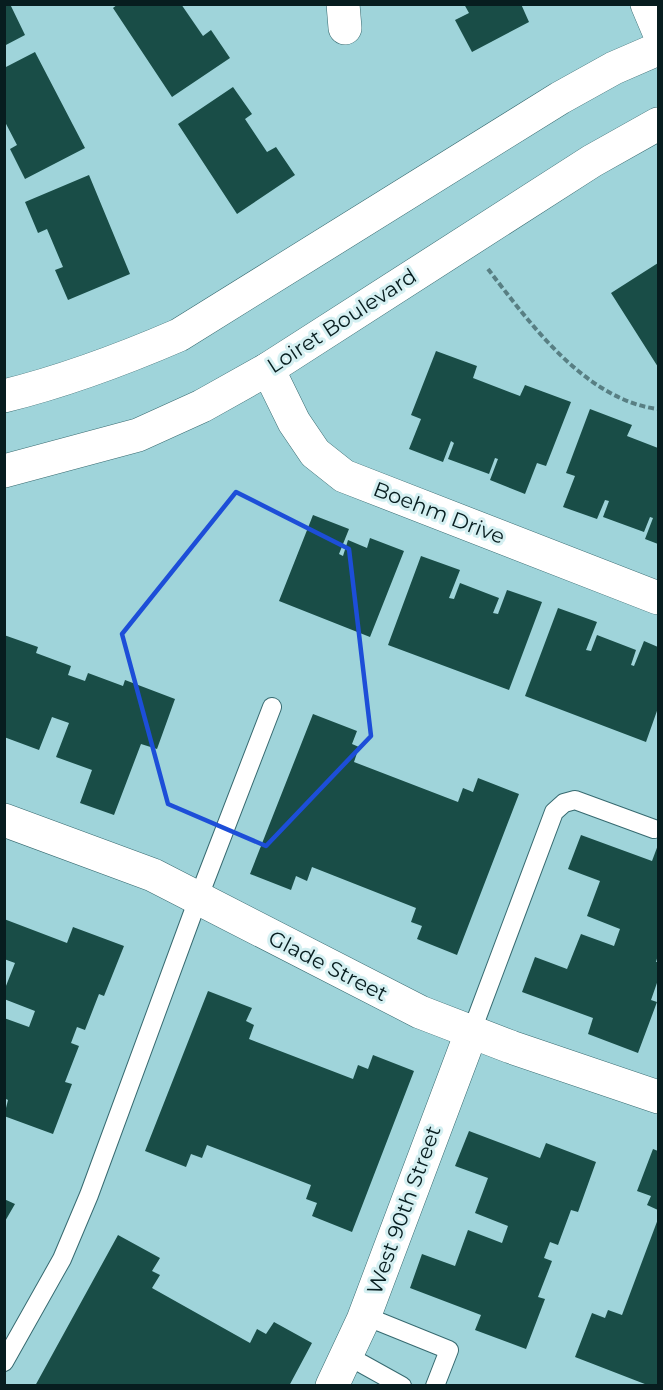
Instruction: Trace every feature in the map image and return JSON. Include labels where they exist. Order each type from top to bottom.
[{"type":"street","points":[[647,4],[658,30]]},
{"type":"street","points":[[4,396],[66,380],[179,335],[560,98],[614,68],[658,49]]},
{"type":"street","name":"Loiret Boulevard","points":[[4,471],[138,435],[202,406],[268,369],[592,160],[658,124]]},
{"type":"street","name":"Boehm Drive","points":[[268,369],[294,422],[315,453],[344,476],[658,598]]},
{"type":"street","name":"Glade Street","points":[[4,820],[153,875],[420,1012],[471,1033],[658,1097]]},
{"type":"street","name":"West 90th Street","points":[[332,1386],[365,1316],[471,1033]]},
{"type":"lane","points":[[4,1362],[62,1259],[89,1195],[198,899],[272,707]]},
{"type":"lane","points":[[471,1033],[554,812],[564,803],[575,800],[654,829]]},
{"type":"lane","points":[[365,1316],[449,1350],[435,1386]]},
{"type":"lane","points":[[348,1356],[402,1386]]},
{"type":"path","points":[[488,269],[547,343],[589,378],[622,398],[658,409]]},
{"type":"highlighted area","points":[[236,492],[349,549],[371,736],[266,846],[168,804],[122,634]]},
{"type":"building","points":[[4,4],[10,4],[25,35],[4,46]]},
{"type":"building","points":[[118,4],[181,4],[203,36],[211,30],[230,58],[172,97],[113,8]]},
{"type":"building","points":[[464,4],[521,4],[529,22],[472,52],[455,20],[469,13]]},
{"type":"building","points":[[35,52],[85,148],[25,179],[10,149],[17,145],[4,120],[4,68]]},
{"type":"building","points":[[233,87],[252,114],[245,119],[267,152],[276,147],[295,175],[237,214],[178,124]]},
{"type":"building","points":[[89,175],[130,274],[68,300],[55,270],[63,267],[47,229],[38,233],[25,202]]},
{"type":"building","points":[[658,263],[658,367],[611,293]]},
{"type":"building","points":[[436,351],[477,366],[473,378],[520,396],[525,385],[571,402],[546,466],[537,463],[525,494],[490,480],[498,459],[495,458],[489,474],[448,459],[454,443],[451,441],[443,462],[409,449],[421,419],[411,415]]},
{"type":"building","points":[[590,409],[632,425],[627,436],[658,448],[658,544],[645,539],[653,518],[650,517],[644,532],[603,517],[609,501],[605,500],[597,519],[563,507],[575,476],[566,473]]},
{"type":"building","points":[[313,515],[349,529],[339,554],[343,556],[348,540],[367,548],[370,538],[404,551],[370,637],[279,601]]},
{"type":"building","points":[[421,556],[460,570],[449,598],[454,599],[460,583],[499,598],[493,613],[498,614],[507,590],[542,602],[509,690],[388,645]]},
{"type":"building","points":[[558,608],[597,622],[586,650],[591,651],[597,635],[636,650],[631,665],[634,666],[644,641],[658,647],[658,708],[646,742],[525,696]]},
{"type":"building","points":[[4,635],[38,647],[36,653],[71,666],[68,675],[85,681],[88,673],[123,686],[125,680],[175,699],[157,749],[141,744],[114,815],[80,803],[92,770],[56,757],[69,723],[52,717],[39,750],[4,737]]},
{"type":"building","points":[[313,714],[357,731],[352,744],[359,747],[354,762],[458,802],[463,788],[473,792],[478,778],[519,794],[457,955],[417,939],[422,926],[411,922],[416,908],[312,867],[307,881],[296,876],[291,890],[250,874]]},
{"type":"building","points":[[581,835],[652,861],[658,845],[658,955],[656,962],[658,962],[658,980],[651,1000],[657,1002],[638,1053],[588,1034],[593,1018],[522,992],[535,957],[567,969],[581,934],[614,946],[620,929],[587,916],[600,881],[568,869]]},
{"type":"building","points":[[4,919],[67,943],[73,927],[124,946],[104,996],[99,994],[85,1030],[77,1027],[71,1043],[79,1046],[65,1082],[72,1084],[53,1134],[4,1116],[8,1100],[4,1098],[4,1018],[29,1027],[35,1011],[4,999],[4,991],[15,963],[4,959]]},
{"type":"building","points":[[208,991],[252,1008],[246,1021],[254,1025],[249,1039],[353,1079],[358,1065],[368,1069],[373,1055],[414,1071],[352,1232],[312,1216],[317,1203],[306,1199],[311,1185],[207,1145],[202,1158],[191,1154],[186,1167],[145,1151]]},
{"type":"building","points":[[469,1131],[540,1158],[546,1143],[596,1162],[578,1212],[571,1210],[558,1245],[550,1242],[544,1258],[552,1261],[538,1297],[545,1299],[526,1349],[475,1330],[481,1315],[410,1288],[422,1254],[455,1266],[468,1230],[502,1243],[508,1226],[475,1213],[488,1178],[455,1166]]},
{"type":"building","points":[[653,1149],[658,1151],[658,1210],[647,1205],[651,1196],[637,1191]]},
{"type":"building","points":[[4,1199],[15,1204],[4,1223]]},
{"type":"building","points":[[658,1219],[658,1386],[650,1386],[575,1357],[592,1313],[605,1318],[608,1310],[622,1315]]},
{"type":"building","points":[[118,1235],[160,1258],[152,1271],[160,1275],[152,1288],[250,1343],[257,1329],[266,1334],[274,1322],[312,1343],[289,1386],[35,1386]]}]
